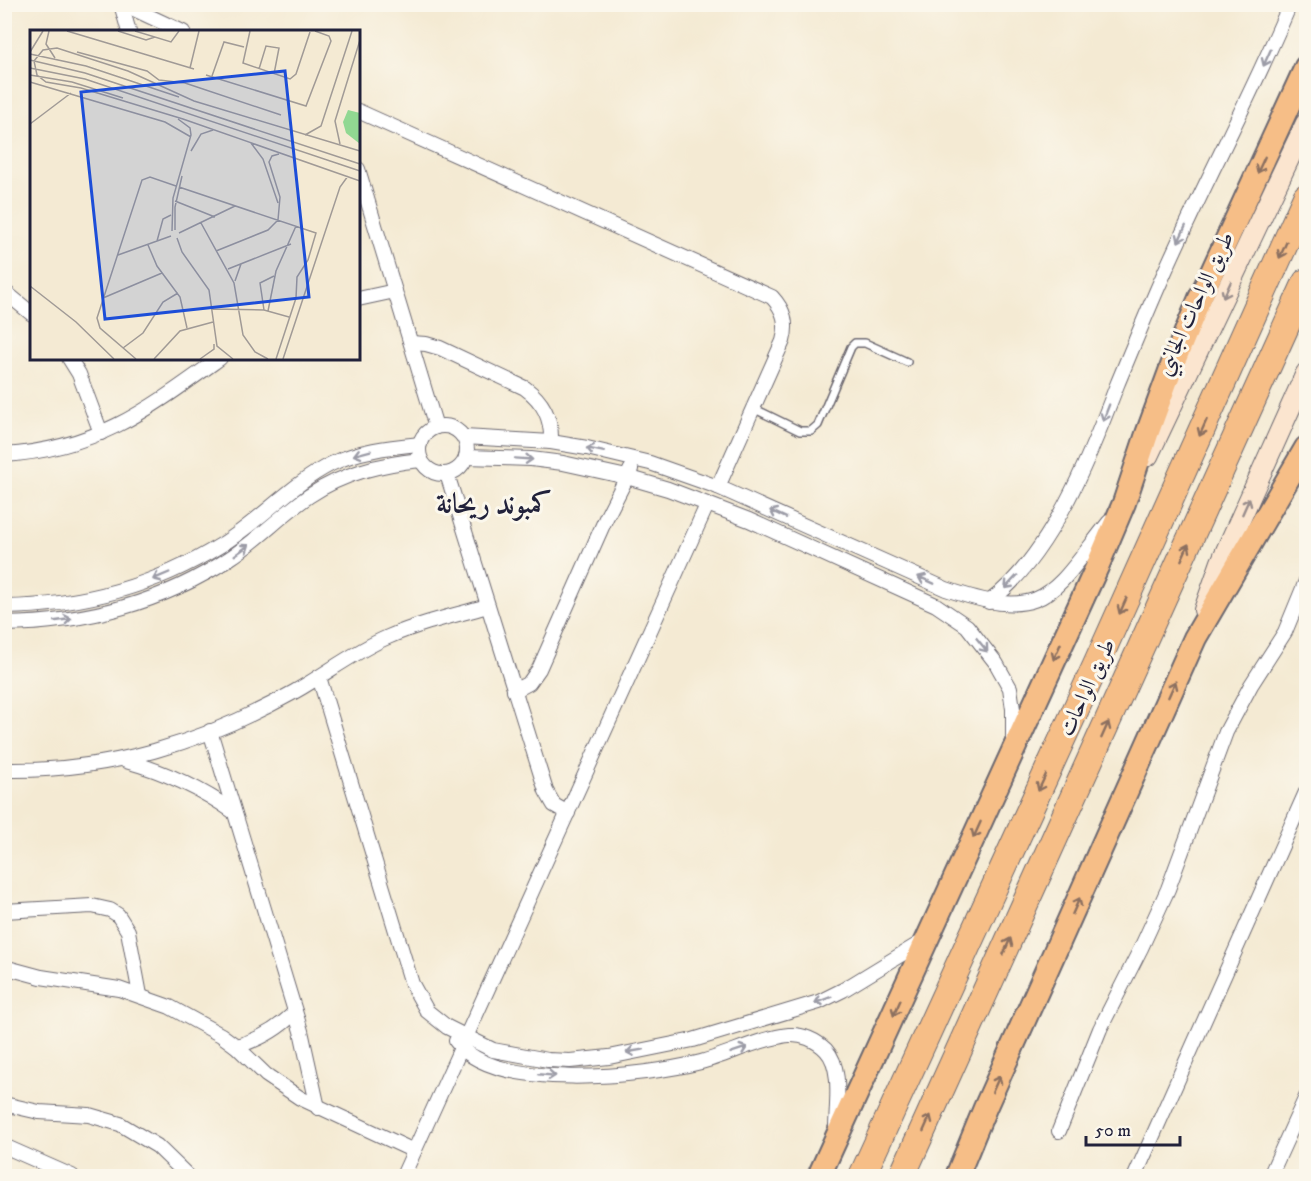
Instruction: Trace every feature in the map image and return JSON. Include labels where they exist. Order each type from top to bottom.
[{"type":"highway","name":"طريق الواحات","points":[[862,1176],[1097,663],[1306,197]]},
{"type":"highway","name":"طريق الواحات","points":[[902,1176],[1306,282]]},
{"type":"main road","points":[[819,1176],[1097,567],[1124,503],[1176,356],[1306,67]]},
{"type":"main road","points":[[957,1176],[1194,638],[1306,448]]},
{"type":"street","points":[[122,4],[128,30]]},
{"type":"street","points":[[122,4],[179,30]]},
{"type":"street","points":[[989,602],[1008,586],[1025,566],[1053,525],[1077,482],[1163,275],[1245,106],[1290,4]]},
{"type":"street","points":[[360,111],[772,297],[780,306],[785,317],[786,329],[783,341],[718,487]]},
{"type":"street","name":"طريق الواحات الجانبي","points":[[1124,503],[1181,389],[1306,123]]},
{"type":"street","points":[[360,177],[435,427]]},
{"type":"street","points":[[4,291],[30,312]]},
{"type":"street","points":[[360,298],[395,291]]},
{"type":"street","points":[[411,343],[440,348],[534,394],[546,411],[552,432],[551,442]]},
{"type":"street","points":[[70,360],[101,433]]},
{"type":"street","points":[[4,455],[59,447],[101,433],[150,408],[217,360]]},
{"type":"street","points":[[1194,638],[1221,562],[1306,373]]},
{"type":"street","points":[[464,437],[466,457],[459,468],[447,474],[434,472],[424,465],[421,460],[420,444],[425,434],[435,427],[448,426],[464,437],[551,442],[636,459],[718,487],[946,589],[989,602],[1022,605],[1041,599],[1057,587],[1124,503]]},
{"type":"street","points":[[4,607],[63,603],[96,597],[162,576],[222,544],[302,481],[332,463],[361,453],[420,444]]},
{"type":"street","points":[[466,457],[542,460],[595,469],[668,489],[749,520],[936,605],[967,626],[996,663],[1010,688],[1014,748]]},
{"type":"street","points":[[514,691],[522,688],[535,677],[636,459]]},
{"type":"street","points":[[4,624],[64,621],[99,614],[166,592],[229,559],[258,539],[308,497],[336,480],[391,463],[421,460]]},
{"type":"street","points":[[447,474],[546,791],[554,804],[568,813]]},
{"type":"street","points":[[749,520],[756,504]]},
{"type":"street","points":[[403,1176],[707,505]]},
{"type":"street","points":[[836,559],[843,544]]},
{"type":"street","points":[[1059,1131],[1100,1029],[1168,889],[1226,732],[1251,685],[1285,632],[1306,581]]},
{"type":"street","points":[[4,770],[54,770],[124,760],[182,743],[266,707],[388,637],[488,606]]},
{"type":"street","points":[[320,677],[412,984],[427,1011],[489,1065],[525,1072],[570,1076],[614,1076],[658,1070],[702,1062],[781,1036],[802,1036],[815,1041],[826,1050],[836,1068],[836,1143]]},
{"type":"street","points":[[210,731],[295,1012],[311,1069],[318,1108]]},
{"type":"street","points":[[124,760],[154,768],[182,780],[209,794],[234,812]]},
{"type":"street","points":[[1136,1176],[1306,792]]},
{"type":"street","points":[[4,911],[92,906],[110,910],[118,915],[128,931],[140,995]]},
{"type":"street","points":[[464,1042],[548,1060],[570,1061],[609,1057],[693,1040],[819,1002],[928,939]]},
{"type":"street","points":[[4,967],[41,977],[98,985],[140,995],[188,1015],[236,1046],[274,1081],[318,1108],[414,1151]]},
{"type":"street","points":[[236,1046],[250,1043],[274,1030],[295,1012]]},
{"type":"street","points":[[570,1061],[570,1076]]},
{"type":"street","points":[[1270,1176],[1302,1118],[1306,1096]]},
{"type":"street","points":[[4,1104],[39,1112],[89,1115],[120,1124],[157,1146],[188,1176]]},
{"type":"street","points":[[4,1146],[72,1176]]},
{"type":"lane","points":[[753,408],[800,430],[811,431],[818,425],[851,347],[855,344],[865,343],[907,362]]},
{"type":"district","name":"كمبوند ريحانة","points":[[494,503]]}]
